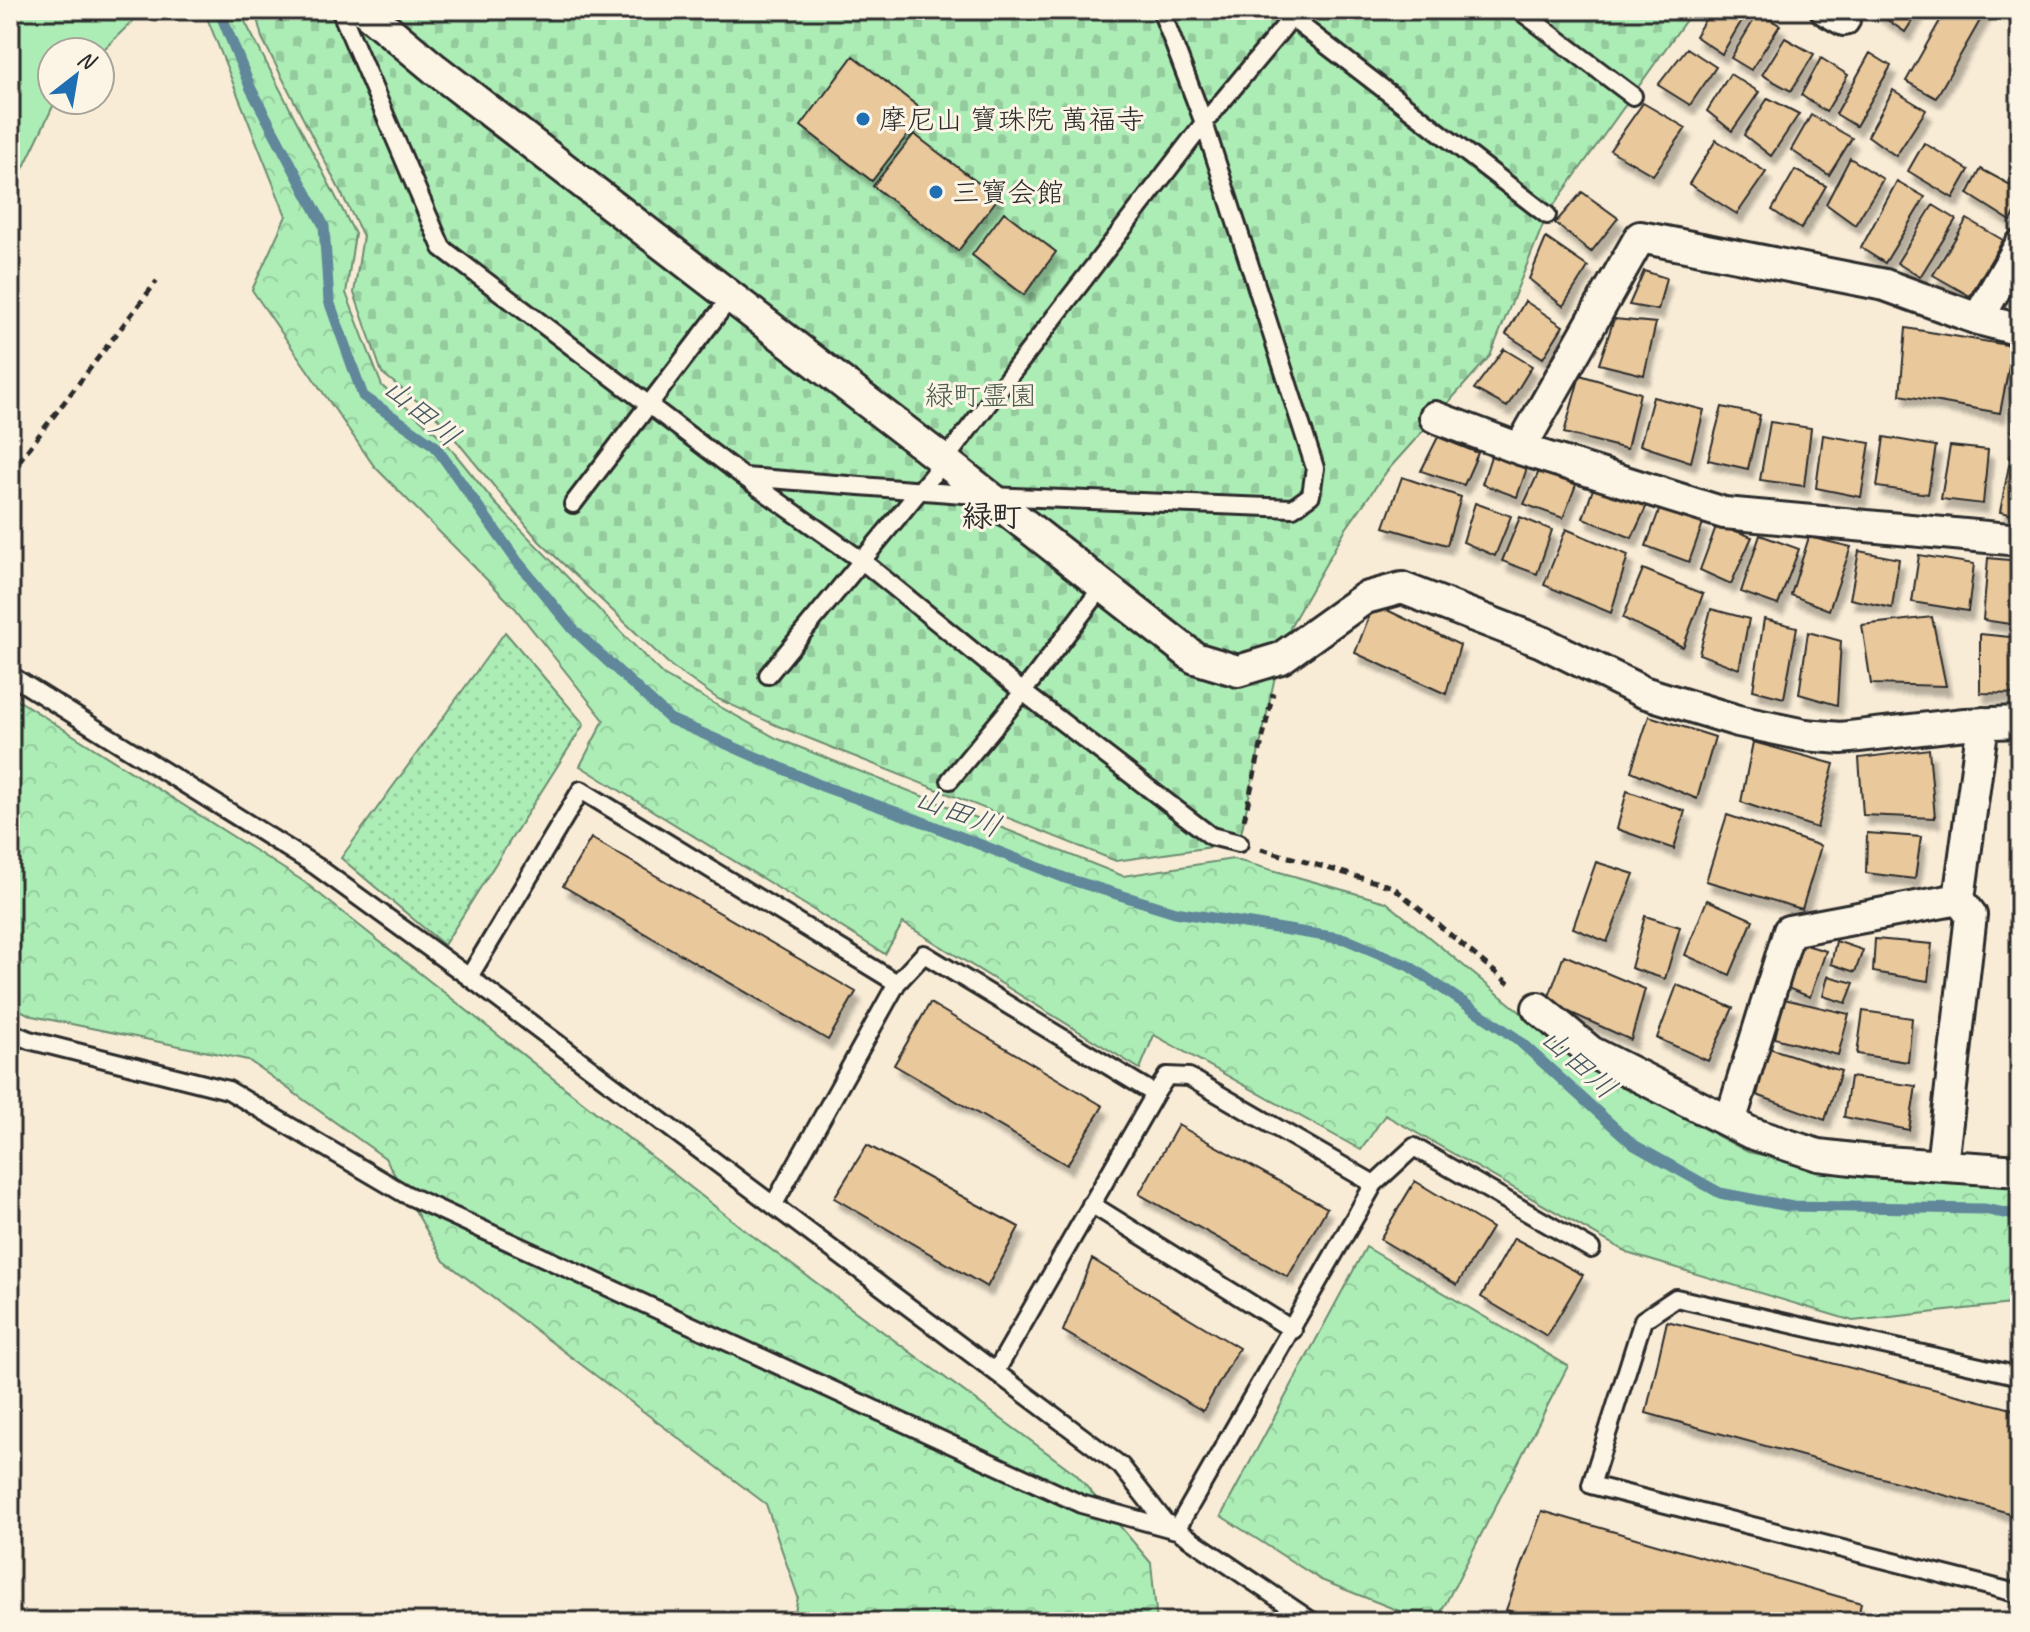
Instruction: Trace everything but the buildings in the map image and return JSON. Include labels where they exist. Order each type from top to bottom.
[{"type":"street","points":[[364,10],[435,69],[1195,658],[1238,671],[1281,658],[1365,598],[1402,588],[1542,642],[1643,692],[1738,721],[1805,735],[1841,738],[1880,731],[2020,722]]},
{"type":"street","points":[[1520,449],[1640,237],[1885,285],[1978,319],[2020,330]]},
{"type":"street","points":[[1978,319],[2020,246]]},
{"type":"street","points":[[1435,417],[1520,449],[1724,513],[2020,540]]},
{"type":"street","points":[[1942,1165],[1971,915],[1959,899],[1983,723]]},
{"type":"street","points":[[1730,1122],[1789,931],[1959,899]]},
{"type":"street","points":[[1538,1008],[1591,1052],[1751,1133],[1818,1155],[2020,1171]]},
{"type":"lane","points":[[340,10],[442,248],[744,477],[861,560],[1023,692],[1211,836],[1239,843]]},
{"type":"lane","points":[[744,477],[916,492],[1293,508],[1311,495],[1315,468],[1204,123],[1161,10]]},
{"type":"lane","points":[[1519,10],[1633,96]]},
{"type":"lane","points":[[768,675],[944,461],[1290,13],[1547,215]]},
{"type":"lane","points":[[573,504],[731,297]]},
{"type":"lane","points":[[950,780],[1023,692],[1103,586]]},
{"type":"lane","points":[[10,675],[316,866],[469,977],[1121,1466],[1164,1521],[1313,1622]]},
{"type":"lane","points":[[469,977],[581,790],[897,983]]},
{"type":"lane","points":[[774,1204],[897,983],[924,954],[1155,1094]]},
{"type":"lane","points":[[10,1032],[29,1040],[228,1090],[405,1194],[1081,1504],[1176,1530]]},
{"type":"lane","points":[[996,1371],[1167,1076],[1189,1077],[1374,1184]]},
{"type":"lane","points":[[1176,1530],[1374,1184],[1414,1147],[1591,1249]]},
{"type":"lane","points":[[1091,1204],[1293,1330]]},
{"type":"lane","points":[[2020,1376],[1676,1298],[1643,1320],[1591,1485],[2020,1594]]},
{"type":"path","points":[[10,473],[157,281]]},
{"type":"path","points":[[1281,658],[1239,843],[1393,887],[1538,1008]]},
{"type":"green space","points":[[10,10],[144,10],[116,37],[36,36],[36,116],[48,116],[10,196]]},
{"type":"green space","points":[[204,10],[239,10],[355,234],[346,293],[382,386],[443,439],[495,503],[663,675],[776,738],[1123,876],[1233,859],[1386,902],[1586,1066],[1748,1152],[1845,1173],[2020,1187],[2020,1303],[1853,1321],[1630,1254],[1385,1115],[1361,1150],[1154,1035],[1140,1069],[903,923],[885,954],[580,766],[604,720],[515,608],[374,466],[252,290],[286,216]]},
{"type":"green space","name":"緑町霊園","points":[[255,10],[1693,10],[1547,215],[1490,356],[1387,471],[1345,530],[1291,625],[1274,681],[1239,843],[1116,861],[718,699],[671,666],[539,541],[437,417],[382,373],[354,293],[363,236],[262,38]]},
{"type":"green space","points":[[505,632],[584,724],[444,945],[341,858]]},
{"type":"green space","points":[[10,695],[303,881],[746,1231],[1076,1474],[1151,1563],[1157,1622],[793,1622],[798,1597],[766,1504],[444,1261],[385,1158],[248,1060],[32,1016],[10,1005]]},
{"type":"green space","points":[[1366,1247],[1568,1366],[1436,1622],[1427,1622],[1321,1580],[1221,1516]]},
{"type":"waterway","name":"山田川","points":[[219,10],[251,89],[324,226],[329,301],[363,396],[435,446],[517,561],[573,629],[670,719],[822,786],[1065,878],[1175,912],[1345,939],[1409,966],[1516,1038],[1634,1145],[1720,1193],[1788,1206],[1984,1209],[2020,1216]]},
{"type":"place","name":"摩尼山 寶珠院 萬福寺","points":[[863,119]]},
{"type":"place","name":"三寶会館","points":[[936,192]]},
{"type":"district","name":"緑町","points":[[992,516]]}]
